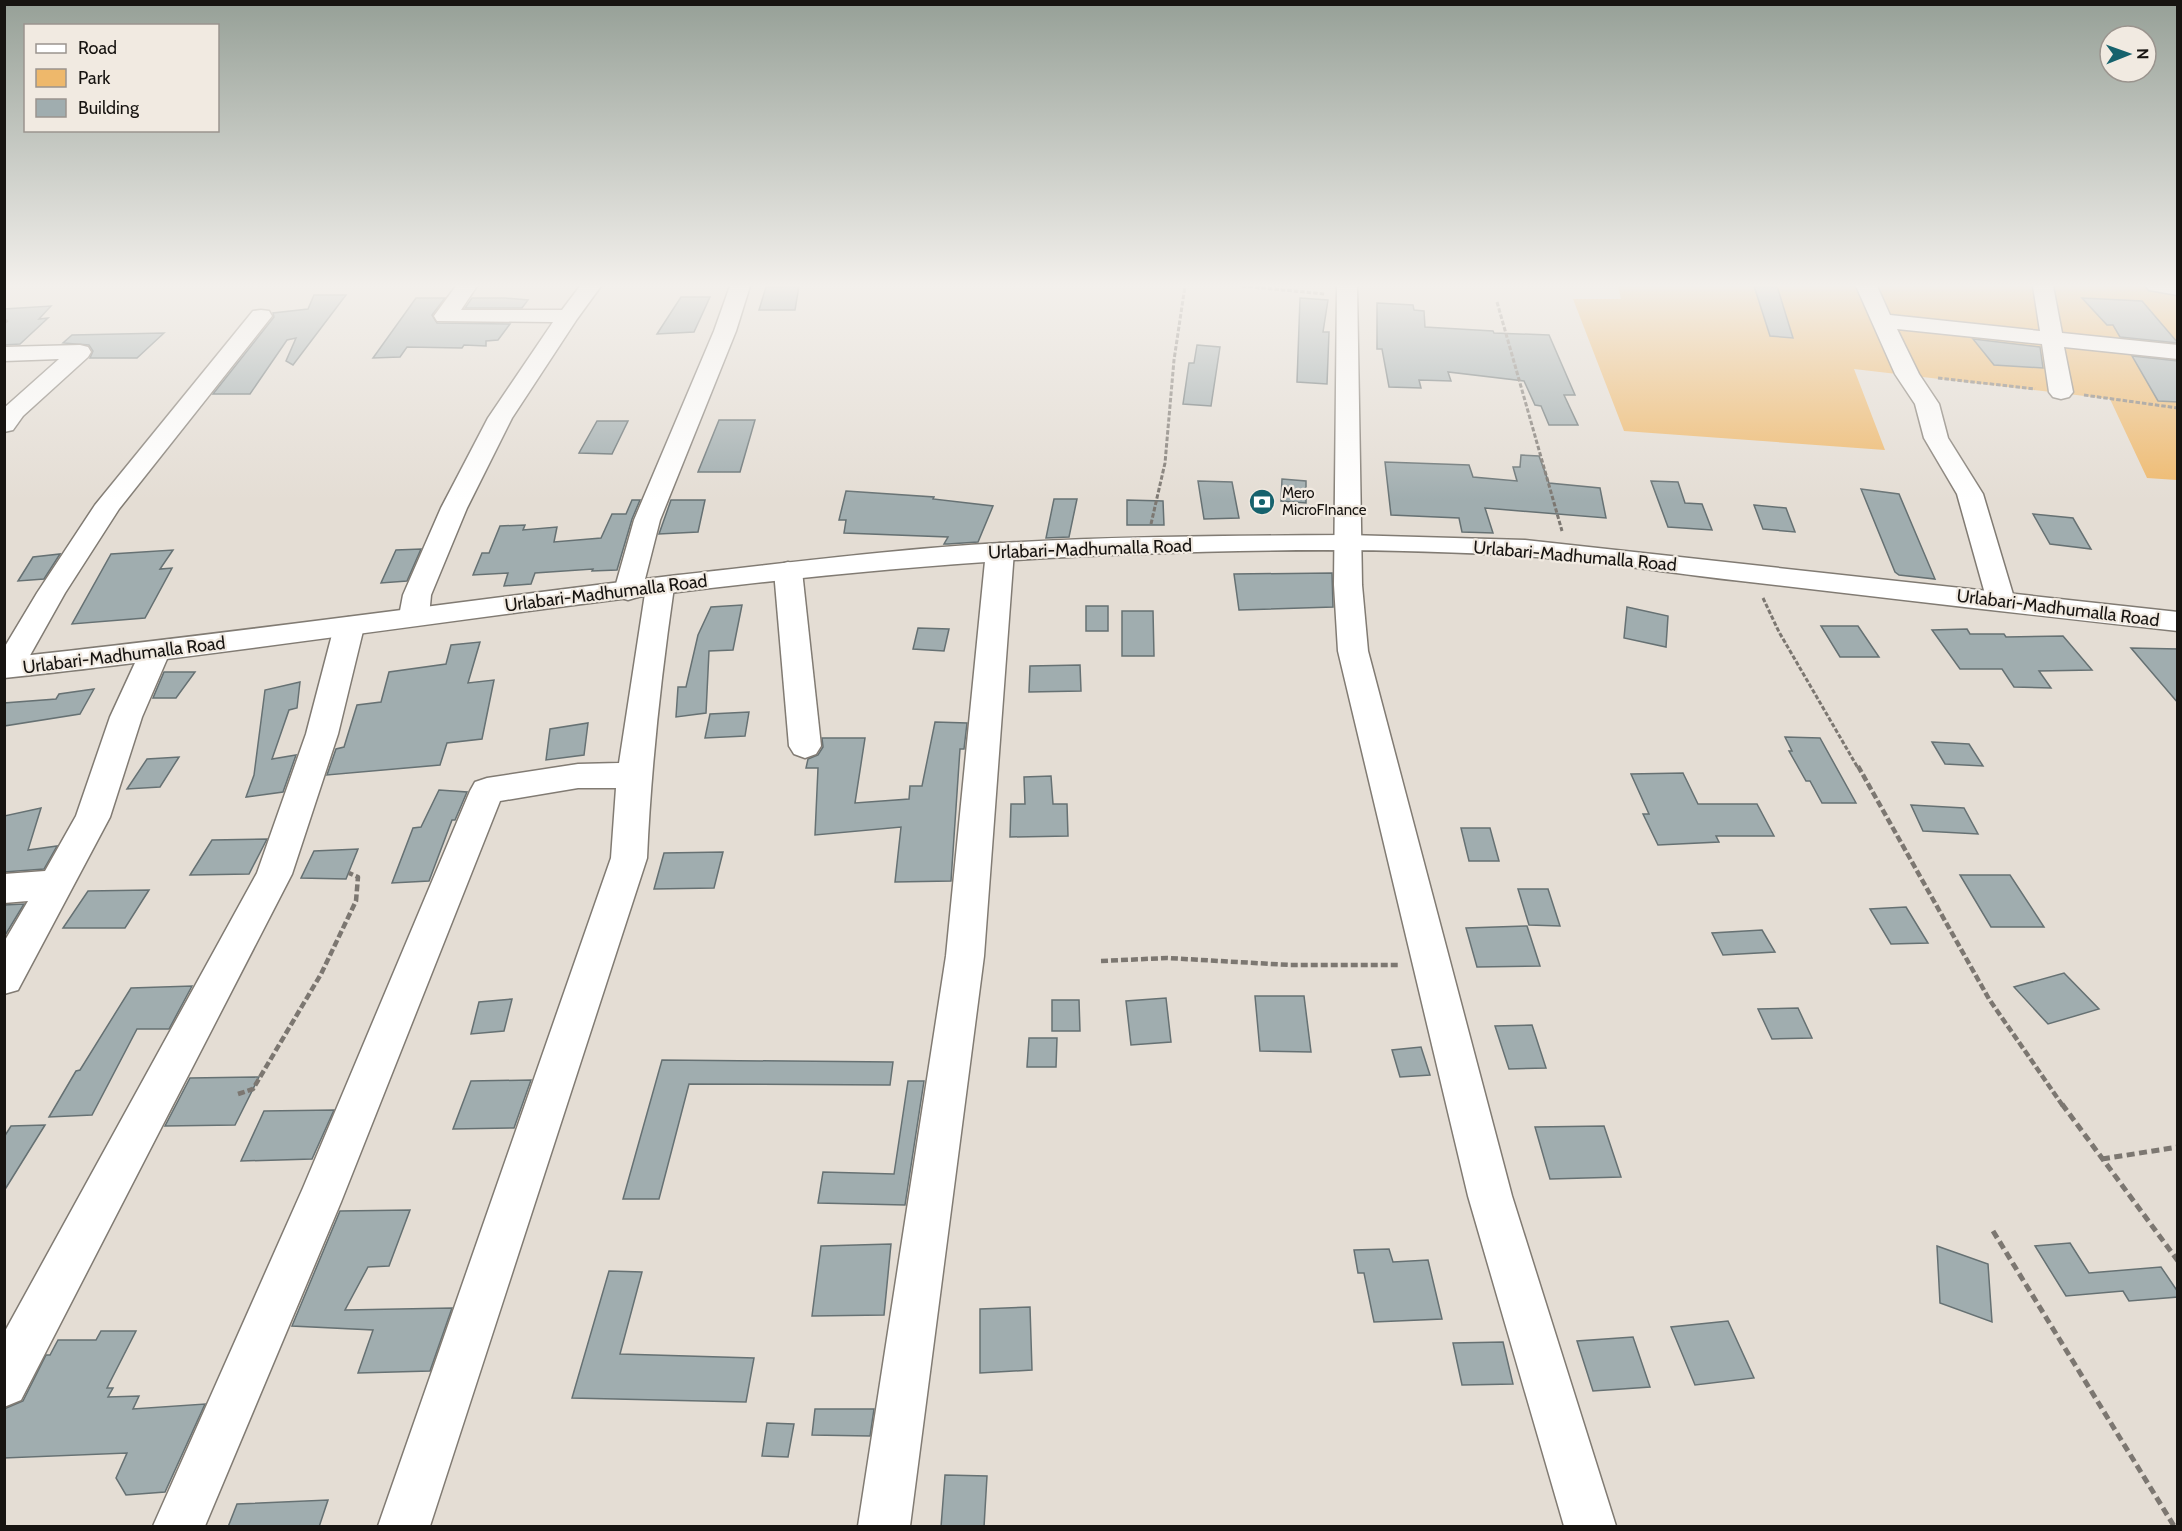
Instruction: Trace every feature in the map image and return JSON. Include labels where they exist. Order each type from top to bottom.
[{"type":"street","points":[[4,425],[15,411],[74,357]]},
{"type":"street","points":[[6,668],[108,505],[227,357]]},
{"type":"street","points":[[414,616],[417,595],[454,508],[500,418],[540,357]]},
{"type":"street","points":[[628,591],[647,520],[714,357]]},
{"type":"street","points":[[1347,357],[1348,585],[1353,651],[1490,1196],[1590,1527]]},
{"type":"street","points":[[1900,357],[1907,374],[1927,404],[1936,438],[1970,494],[2001,600]]},
{"type":"street","points":[[2055,357],[2061,392]]},
{"type":"street","name":"Urlabari-Madhumalla Road","points":[[6,668],[155,652],[349,627],[414,616],[788,571],[1000,551],[1144,544],[1348,543],[1526,548],[2001,600],[2178,622]]},
{"type":"street","points":[[884,1527],[965,956],[1000,551]]},
{"type":"street","points":[[788,571],[805,746]]},
{"type":"street","points":[[404,1527],[629,858],[634,775],[645,682],[660,587]]},
{"type":"street","points":[[4,1383],[18,1335],[273,874],[322,734],[349,627]]},
{"type":"street","points":[[4,978],[93,817],[126,717],[155,652]]},
{"type":"street","points":[[179,1527],[319,1202],[487,791],[578,776],[634,775]]},
{"type":"street","points":[[4,889],[57,884]]},
{"type":"path","points":[[1144,544],[1161,493],[1168,445],[1174,357]]},
{"type":"path","points":[[1513,357],[1548,478],[1558,523],[1573,553]]},
{"type":"path","points":[[1751,573],[1779,632],[1909,854],[1989,999],[2047,1084],[2178,1261]]},
{"type":"path","points":[[238,1094],[252,1089],[321,974],[356,901],[358,877],[349,873]]},
{"type":"path","points":[[1101,961],[1167,958],[1290,965],[1432,965]]},
{"type":"path","points":[[2102,1159],[2178,1147]]},
{"type":"path","points":[[1993,1231],[2174,1527]]},
{"type":"green space","points":[[1596,357],[2177,357],[2177,480],[2147,478],[2110,399],[1854,369],[1885,450],[1624,431]]},
{"type":"building","points":[[90,357],[138,357],[137,358]]},
{"type":"building","points":[[242,357],[275,357],[250,394],[213,394]]},
{"type":"building","points":[[288,357],[299,357],[293,365],[286,361]]},
{"type":"building","points":[[1195,357],[1218,357],[1211,406],[1183,404],[1189,363],[1194,363]]},
{"type":"building","points":[[1298,357],[1328,357],[1327,384],[1297,382]]},
{"type":"building","points":[[1384,357],[1559,357],[1575,395],[1564,395],[1578,425],[1549,425],[1541,406],[1535,405],[1524,381],[1448,372],[1451,381],[1419,380],[1421,388],[1389,387]]},
{"type":"building","points":[[1988,357],[2041,357],[2043,368],[1994,365]]},
{"type":"building","points":[[2133,357],[2178,361],[2178,402],[2158,401]]},
{"type":"building","points":[[719,420],[755,420],[740,472],[698,472]]},
{"type":"building","points":[[597,421],[628,421],[612,454],[579,453]]},
{"type":"building","points":[[1521,455],[1539,456],[1549,483],[1600,488],[1606,518],[1485,508],[1493,533],[1462,532],[1459,518],[1391,515],[1385,462],[1469,465],[1473,477],[1517,481],[1513,467],[1520,467]]},
{"type":"building","points":[[1282,479],[1306,481],[1306,503],[1281,501]]},
{"type":"building","points":[[1198,481],[1232,482],[1239,518],[1204,519]]},
{"type":"building","points":[[1651,481],[1678,482],[1685,503],[1702,504],[1712,530],[1668,527]]},
{"type":"building","points":[[1861,489],[1899,494],[1935,579],[1899,575],[1895,572]]},
{"type":"building","points":[[846,491],[934,497],[933,499],[993,506],[978,542],[944,544],[948,537],[844,533],[846,520],[839,520]]},
{"type":"building","points":[[1054,499],[1077,499],[1069,537],[1046,538]]},
{"type":"building","points":[[632,500],[640,500],[617,570],[592,571],[593,569],[535,573],[531,584],[504,586],[508,573],[473,575],[482,553],[489,553],[500,526],[525,525],[523,530],[557,527],[554,542],[601,538],[612,514],[626,514]]},
{"type":"building","points":[[671,500],[705,500],[698,532],[659,534]]},
{"type":"building","points":[[1127,500],[1163,501],[1164,525],[1127,525]]},
{"type":"building","points":[[1754,505],[1786,508],[1795,532],[1763,529]]},
{"type":"building","points":[[2033,514],[2073,518],[2091,549],[2050,544]]},
{"type":"building","points":[[421,549],[407,581],[381,583],[396,550]]},
{"type":"building","points":[[173,550],[160,569],[172,568],[145,618],[72,624],[111,554]]},
{"type":"building","points":[[60,554],[44,579],[18,581],[33,557]]},
{"type":"building","points":[[1332,573],[1333,607],[1239,610],[1234,574]]},
{"type":"building","points":[[742,605],[733,650],[709,651],[706,713],[676,717],[678,687],[686,687],[698,635],[711,607]]},
{"type":"building","points":[[1086,606],[1108,606],[1108,631],[1086,631]]},
{"type":"building","points":[[1627,607],[1668,616],[1666,647],[1624,638]]},
{"type":"building","points":[[1122,611],[1153,611],[1154,656],[1122,656]]},
{"type":"building","points":[[1821,626],[1858,626],[1879,657],[1840,657]]},
{"type":"building","points":[[918,628],[949,629],[944,651],[913,649]]},
{"type":"building","points":[[1967,629],[1970,634],[2004,634],[2006,637],[2063,636],[2092,670],[2039,671],[2051,688],[2014,687],[2002,669],[1960,669],[1932,630]]},
{"type":"building","points":[[480,642],[468,683],[494,680],[482,739],[447,743],[440,765],[327,775],[336,749],[344,747],[357,705],[381,702],[389,672],[446,664],[451,645]]},
{"type":"building","points":[[2131,648],[2178,649],[2178,703]]},
{"type":"building","points":[[1080,665],[1081,691],[1029,692],[1030,666]]},
{"type":"building","points":[[164,672],[195,672],[176,698],[153,698]]},
{"type":"building","points":[[300,682],[297,708],[289,710],[272,759],[296,755],[283,792],[246,797],[254,775],[265,690]]},
{"type":"building","points":[[94,689],[80,714],[4,726],[4,703],[56,699],[59,694]]},
{"type":"building","points":[[749,712],[745,736],[705,738],[710,714]]},
{"type":"building","points":[[935,722],[967,723],[964,749],[960,749],[951,881],[895,882],[901,827],[815,835],[818,768],[806,768],[808,759],[818,755],[823,747],[822,738],[865,738],[855,803],[909,799],[910,786],[922,786]]},
{"type":"building","points":[[588,723],[584,755],[546,760],[550,729]]},
{"type":"building","points":[[1785,737],[1820,738],[1856,803],[1822,803],[1789,751],[1792,751]]},
{"type":"building","points":[[1932,742],[1969,744],[1983,766],[1945,764]]},
{"type":"building","points":[[179,757],[160,787],[127,789],[147,759]]},
{"type":"building","points":[[1683,773],[1698,804],[1757,804],[1774,836],[1716,836],[1719,842],[1658,845],[1643,814],[1649,814],[1631,774]]},
{"type":"building","points":[[1051,776],[1053,804],[1067,804],[1068,836],[1010,837],[1011,804],[1025,804],[1024,777]]},
{"type":"building","points":[[439,790],[467,792],[455,820],[452,820],[429,881],[392,883],[413,828],[421,827]]},
{"type":"building","points":[[1911,805],[1964,808],[1978,834],[1923,831]]},
{"type":"building","points":[[41,808],[28,850],[57,846],[44,869],[4,872],[4,816]]},
{"type":"building","points":[[1461,828],[1490,828],[1499,861],[1469,861]]},
{"type":"building","points":[[267,839],[249,874],[190,875],[212,840]]},
{"type":"building","points":[[358,849],[346,879],[301,878],[314,851]]},
{"type":"building","points":[[723,852],[714,888],[654,889],[664,853]]},
{"type":"building","points":[[1960,875],[2010,875],[2044,927],[1991,927]]},
{"type":"building","points":[[1518,889],[1548,889],[1560,926],[1529,925]]},
{"type":"building","points":[[149,890],[125,928],[63,928],[88,891]]},
{"type":"building","points":[[24,904],[4,937],[4,905]]},
{"type":"building","points":[[1906,907],[1928,943],[1891,944],[1870,909]]},
{"type":"building","points":[[1527,926],[1540,966],[1477,967],[1466,928]]},
{"type":"building","points":[[1762,930],[1775,952],[1723,955],[1712,933]]},
{"type":"building","points":[[2064,973],[2099,1009],[2048,1024],[2014,987]]},
{"type":"building","points":[[192,986],[169,1029],[137,1029],[92,1115],[49,1117],[76,1071],[80,1070],[131,988]]},
{"type":"building","points":[[1255,996],[1304,996],[1311,1052],[1260,1051]]},
{"type":"building","points":[[1166,998],[1171,1042],[1131,1045],[1126,1001]]},
{"type":"building","points":[[512,999],[504,1031],[471,1034],[479,1002]]},
{"type":"building","points":[[1052,1000],[1079,1000],[1080,1031],[1052,1031]]},
{"type":"building","points":[[1798,1008],[1812,1038],[1772,1039],[1758,1009]]},
{"type":"building","points":[[1532,1025],[1546,1068],[1509,1069],[1495,1026]]},
{"type":"building","points":[[1029,1038],[1057,1038],[1056,1067],[1027,1067]]},
{"type":"building","points":[[1421,1047],[1430,1075],[1400,1077],[1392,1050]]},
{"type":"building","points":[[662,1060],[893,1062],[890,1085],[689,1084],[659,1199],[623,1199]]},
{"type":"building","points":[[259,1077],[235,1125],[165,1126],[190,1078]]},
{"type":"building","points":[[531,1080],[514,1128],[453,1129],[471,1081]]},
{"type":"building","points":[[908,1081],[924,1081],[905,1205],[818,1203],[823,1172],[894,1174]]},
{"type":"building","points":[[334,1110],[312,1159],[241,1161],[264,1111]]},
{"type":"building","points":[[45,1125],[4,1191],[4,1137],[11,1126]]},
{"type":"building","points":[[1604,1126],[1621,1177],[1550,1179],[1535,1127]]},
{"type":"building","points":[[410,1210],[389,1266],[368,1267],[345,1310],[452,1308],[430,1371],[358,1373],[373,1330],[292,1326],[340,1211]]},
{"type":"building","points":[[2070,1243],[2089,1273],[2161,1267],[2178,1292],[2178,1297],[2129,1301],[2123,1291],[2066,1296],[2035,1246]]},
{"type":"building","points":[[891,1244],[884,1315],[812,1316],[821,1246]]},
{"type":"building","points":[[1937,1246],[1988,1264],[1992,1322],[1940,1303]]},
{"type":"building","points":[[1389,1249],[1393,1262],[1428,1260],[1442,1319],[1374,1322],[1364,1273],[1358,1273],[1354,1250]]},
{"type":"building","points":[[609,1271],[642,1272],[620,1354],[754,1358],[746,1402],[572,1398]]},
{"type":"building","points":[[1030,1307],[1032,1370],[980,1373],[980,1309]]},
{"type":"building","points":[[1728,1321],[1754,1378],[1695,1385],[1671,1327]]},
{"type":"building","points":[[101,1331],[136,1331],[107,1388],[113,1388],[108,1397],[139,1396],[133,1409],[205,1404],[165,1492],[126,1495],[116,1478],[127,1453],[4,1458],[4,1409],[23,1401],[46,1355],[50,1355],[58,1340],[96,1340]]},
{"type":"building","points":[[1633,1337],[1650,1387],[1593,1391],[1577,1341]]},
{"type":"building","points":[[1503,1342],[1513,1384],[1462,1385],[1453,1343]]},
{"type":"building","points":[[815,1409],[874,1409],[870,1436],[812,1435]]},
{"type":"building","points":[[767,1423],[794,1424],[788,1457],[762,1456]]},
{"type":"building","points":[[945,1475],[987,1476],[984,1527],[941,1527]]},
{"type":"building","points":[[328,1500],[319,1527],[228,1527],[237,1504]]},
{"type":"place","name":"Mero MicroFInance","points":[[1262,502]]}]
